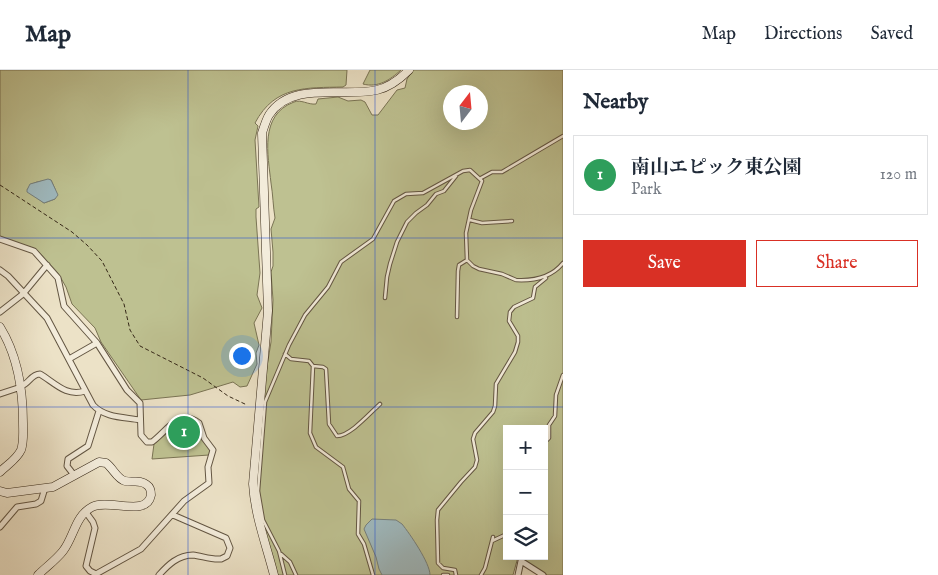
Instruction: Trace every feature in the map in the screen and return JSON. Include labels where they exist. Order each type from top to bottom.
[{"type":"street","points":[[274,575],[259,526],[253,484],[268,311],[262,133],[274,109],[291,99],[306,93],[375,90],[398,80],[410,70]]},
{"type":"street","points":[[0,239],[34,250],[58,278],[64,306],[97,343],[128,390],[140,403],[142,435],[148,442],[150,443],[180,419],[193,419],[199,423],[204,438],[213,450],[208,467],[209,483],[184,501],[141,549],[96,574],[86,566],[94,528],[93,522],[86,511]]},
{"type":"street","points":[[0,312],[23,294],[47,266]]},
{"type":"street","points":[[0,270],[8,276],[47,318],[93,405],[106,414],[140,420]]},
{"type":"street","points":[[0,327],[9,343],[21,386],[23,418],[21,448],[18,456],[0,472]]},
{"type":"street","points":[[69,359],[97,343]]},
{"type":"street","points":[[0,394],[27,383],[34,375],[40,374],[65,391],[85,391]]},
{"type":"street","points":[[74,475],[67,466],[68,459],[88,446],[100,411]]},
{"type":"street","points":[[0,491],[7,493],[57,486],[99,462],[106,463],[125,481],[140,481],[146,483],[150,488],[149,500],[139,507],[132,508],[109,503],[100,504],[86,511],[80,517],[63,551],[38,575]]},
{"type":"street","points":[[0,527],[17,507],[36,504],[41,501],[45,488]]},
{"type":"street","points":[[158,575],[177,559],[193,555],[221,559],[227,556],[230,548],[226,538],[173,515]]},
{"type":"street","points":[[518,575],[521,561],[543,575]]},
{"type":"lane","points":[[481,178],[492,172],[504,170],[563,136]]},
{"type":"lane","points":[[285,575],[280,553],[263,520],[258,491],[265,402],[285,354],[300,324],[328,287],[341,262],[373,239],[394,201],[406,194],[423,193],[466,169],[481,178]]},
{"type":"lane","points":[[386,298],[390,264],[397,242],[407,222],[427,206],[436,194],[444,191],[458,174]]},
{"type":"lane","points":[[481,178],[466,233],[467,260],[479,269],[502,274],[516,280],[535,280],[547,277]]},
{"type":"lane","points":[[470,220],[482,223],[512,221]]},
{"type":"lane","points":[[457,317],[458,271],[460,265],[467,260]]},
{"type":"lane","points":[[456,575],[455,570],[443,568],[438,563],[438,510],[475,467],[477,460],[473,439],[474,432],[493,412],[496,384],[515,352],[518,342],[518,336],[509,321],[510,312],[514,306],[533,298],[535,287],[563,263]]},
{"type":"lane","points":[[285,354],[291,359],[309,361],[313,366],[310,433],[316,447],[342,467],[349,489],[360,501],[358,534],[364,544],[373,575]]},
{"type":"lane","points":[[313,366],[326,369],[329,424],[337,436],[358,424],[380,404]]},
{"type":"lane","points":[[548,439],[549,424],[555,416],[556,395],[563,375]]},
{"type":"lane","points":[[492,542],[503,536]]},
{"type":"lane","points":[[481,575],[485,568],[493,537]]},
{"type":"lane","points":[[280,553],[290,562],[296,575]]},
{"type":"lane","points":[[443,575],[448,575]]},
{"type":"path","points":[[0,185],[72,232],[87,244],[102,261],[124,304],[130,330],[140,346],[203,378],[228,396],[247,405]]},
{"type":"green space","points":[[0,70],[347,70],[346,85],[343,87],[305,89],[282,95],[272,101],[255,123],[258,126],[255,140],[259,207],[256,209],[256,217],[260,273],[257,295],[262,308],[254,323],[259,345],[256,353],[257,364],[247,386],[240,387],[233,382],[190,395],[141,400],[101,342],[95,328],[72,304],[66,287],[58,273],[36,249],[0,237]],"holes":[[[51,180],[55,189],[55,199],[44,203],[27,190],[31,184]]]},
{"type":"green space","points":[[370,70],[401,70],[393,77],[379,84],[363,84]]},
{"type":"green space","points":[[413,70],[563,70],[563,575],[547,575],[523,560],[548,560],[548,425],[503,425],[503,560],[517,560],[513,575],[278,575],[261,523],[255,487],[266,373],[271,342],[273,300],[271,229],[275,218],[268,160],[268,137],[271,126],[275,116],[283,108],[297,101],[316,104],[318,99],[338,97],[348,101],[361,100],[365,102],[372,115],[378,115],[397,90],[405,88],[407,79]]},
{"type":"green space","points":[[181,421],[190,421],[198,425],[203,441],[210,448],[209,455],[152,459],[154,444]]},
{"type":"water","points":[[48,179],[51,180],[58,195],[55,199],[44,203],[27,192],[30,184]]},
{"type":"water","points":[[372,519],[396,520],[402,524],[423,556],[430,575],[382,575],[364,529]]},
{"type":"place","name":"南山エピック東公園","points":[[184,432]]}]
